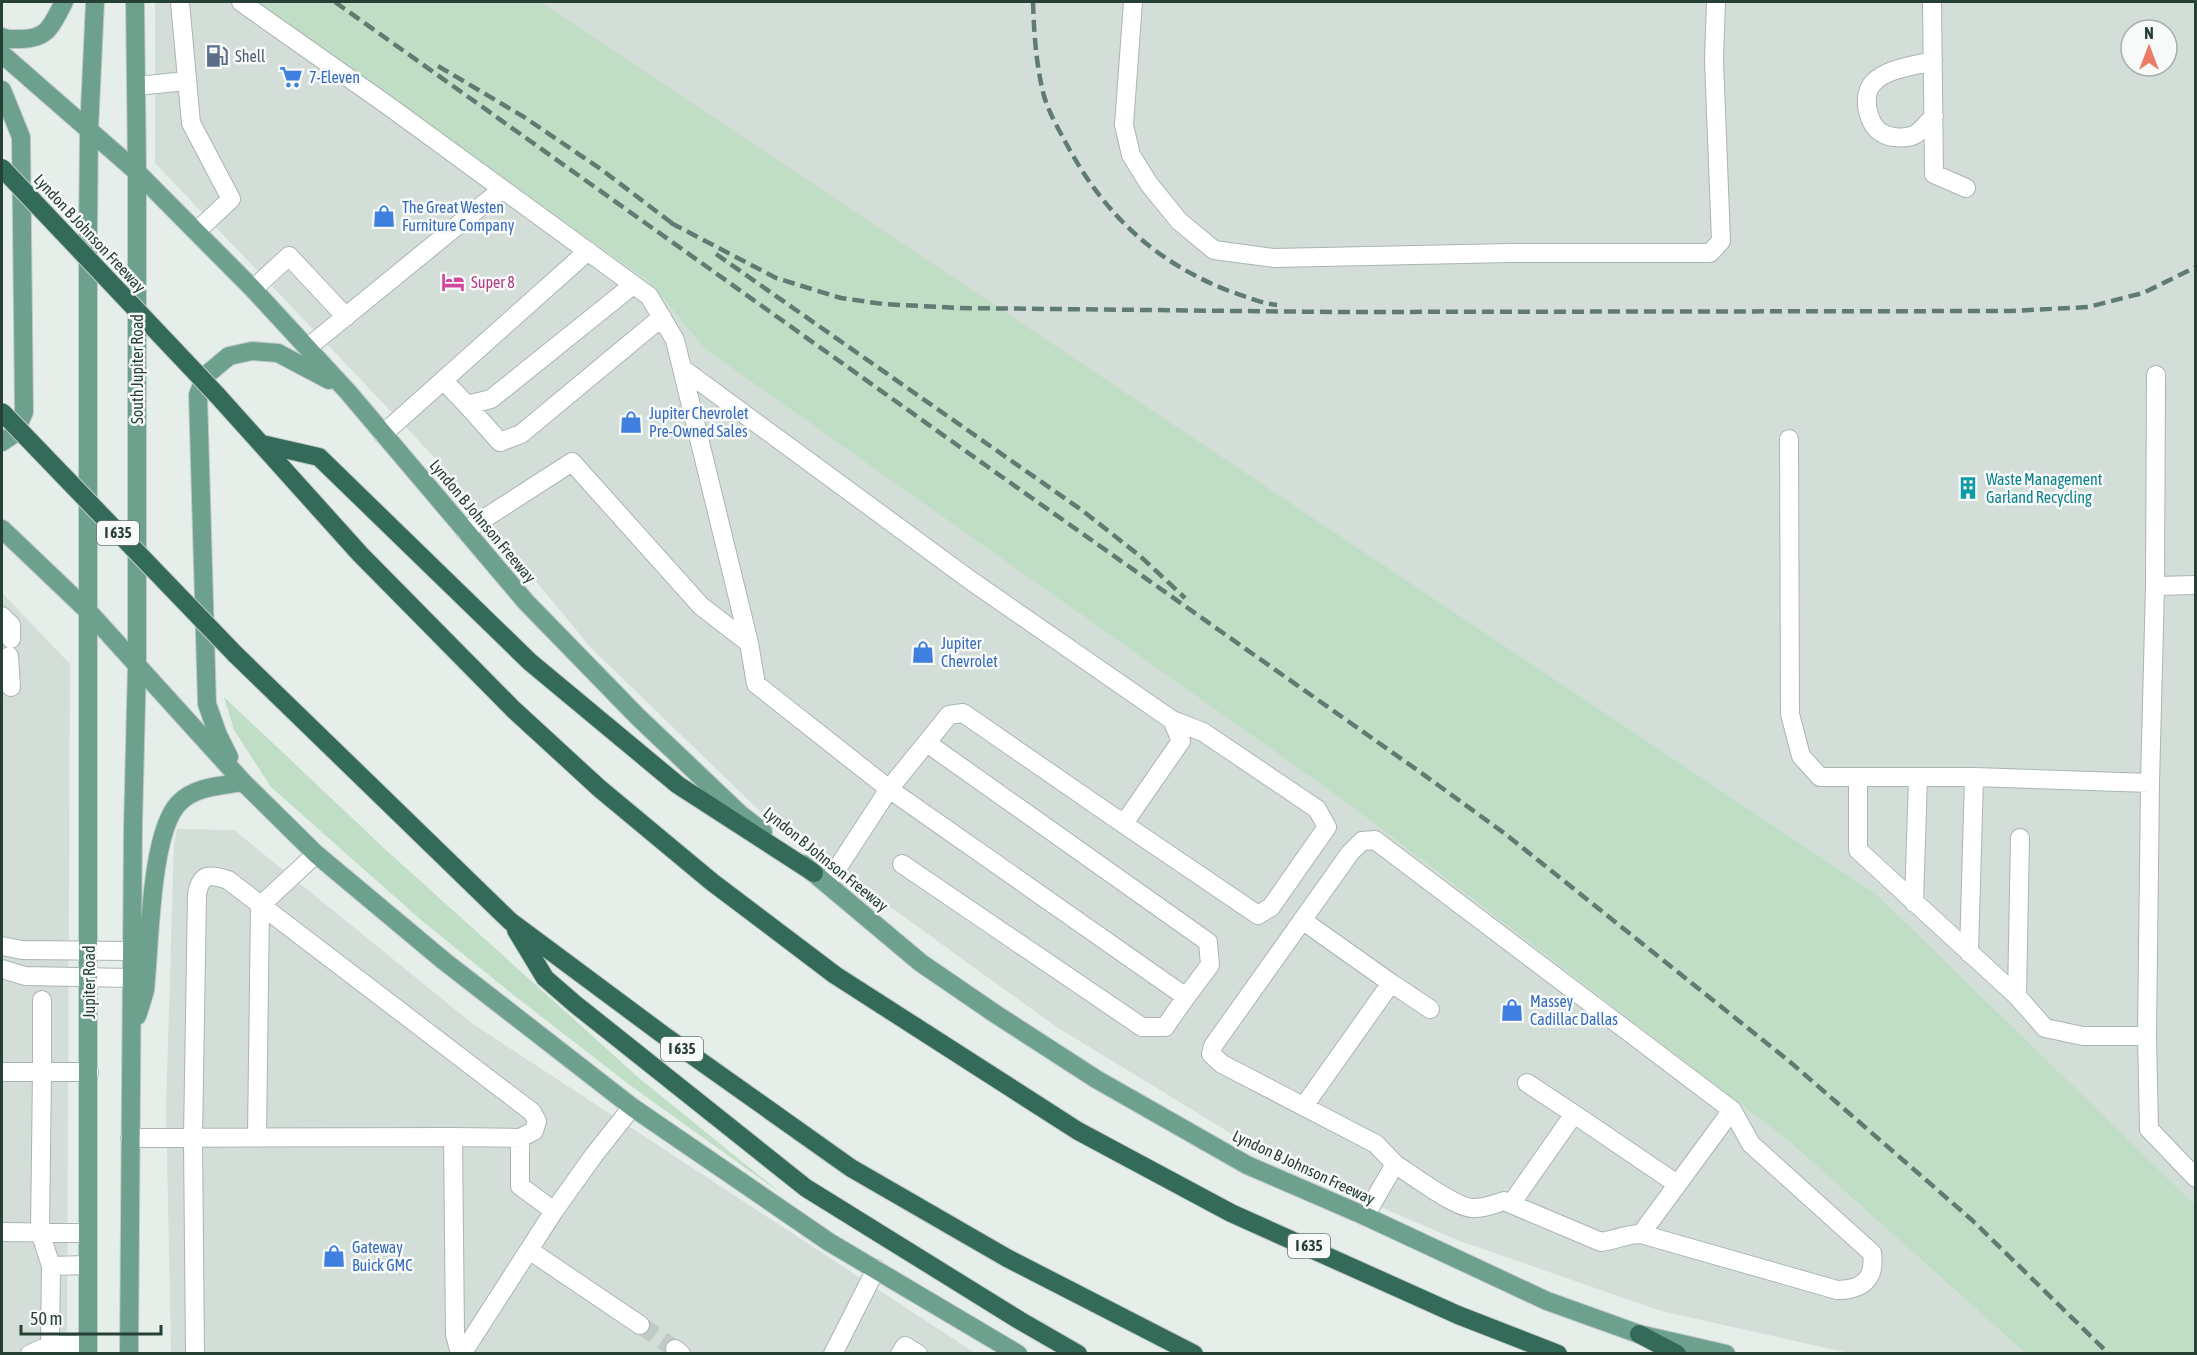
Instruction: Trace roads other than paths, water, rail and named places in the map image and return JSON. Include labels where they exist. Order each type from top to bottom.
[{"type":"highway","name":"Lyndon B Johnson Freeway","points":[[2,168],[217,395],[360,554],[513,710],[599,788],[703,875],[835,975],[1078,1131],[1231,1213],[1321,1251],[1386,1284],[1458,1315],[1558,1353]]},
{"type":"highway","name":"I 635","points":[[2,412],[235,654],[510,921],[662,1034],[851,1168],[1007,1258],[1194,1353]]},
{"type":"highway","points":[[262,444],[319,457],[530,662],[678,785],[821,879]]},
{"type":"highway","points":[[510,921],[545,978],[669,1081],[806,1188],[1018,1320],[1078,1353]]},
{"type":"highway","points":[[1639,1334],[1677,1353]]},
{"type":"main road","points":[[2,37],[24,39],[40,37],[51,26],[64,2]]},
{"type":"main road","points":[[88,611],[89,129],[95,2]]},
{"type":"main road","name":"South Jupiter Road","points":[[135,2],[137,86],[136,664]]},
{"type":"main road","name":"Lyndon B Johnson Freeway","points":[[2,54],[137,172],[253,289],[348,392],[526,602],[638,717],[740,814],[921,963],[1096,1079],[1247,1165],[1365,1216],[1546,1301],[1639,1334],[1726,1353]]},
{"type":"main road","points":[[2,90],[21,137],[24,412],[14,434],[2,442]]},
{"type":"main road","points":[[243,782],[218,735],[207,704],[198,395],[206,376],[229,356],[252,351],[278,354],[309,368],[348,392]]},
{"type":"main road","points":[[2,530],[88,611],[243,782],[316,854],[444,961],[632,1107],[829,1242],[1018,1353]]},
{"type":"main road","name":"Jupiter Road","points":[[88,611],[88,1349]]},
{"type":"main road","points":[[129,1353],[131,951],[136,664]]},
{"type":"main road","points":[[131,1038],[144,992],[157,864],[161,838],[167,820],[179,802],[197,790],[243,782]]},
{"type":"lane","points":[[180,2],[191,123],[231,199],[196,231]]},
{"type":"lane","points":[[241,2],[390,107],[649,296],[675,339],[749,643],[756,684],[889,789],[1186,997]]},
{"type":"lane","points":[[1132,2],[1124,124],[1131,155],[1149,184],[1179,221],[1214,250],[1274,258],[1510,253],[1710,253],[1720,241],[1714,60],[1716,2]]},
{"type":"lane","points":[[1932,2],[1934,174],[1966,188]]},
{"type":"lane","points":[[1933,61],[1890,72],[1872,84],[1867,98],[1869,118],[1881,133],[1900,138],[1915,135],[1934,116]]},
{"type":"lane","points":[[137,86],[187,81]]},
{"type":"lane","points":[[307,348],[501,190]]},
{"type":"lane","points":[[383,434],[588,251]]},
{"type":"lane","points":[[253,289],[289,256],[346,316]]},
{"type":"lane","points":[[467,405],[491,399],[633,285]]},
{"type":"lane","points":[[443,380],[500,442],[521,434],[662,317]]},
{"type":"lane","points":[[682,369],[970,580],[1172,720],[1203,732],[1317,810],[1327,827],[1271,907],[1258,915],[963,713],[949,715],[821,879]]},
{"type":"lane","points":[[2156,375],[2156,585],[2150,783],[2147,1036],[2149,1130],[2196,1178]]},
{"type":"lane","points":[[1789,439],[1790,714],[1801,756],[1820,777],[1974,777],[2150,783]]},
{"type":"lane","points":[[465,531],[572,462],[701,606],[749,643]]},
{"type":"lane","points":[[2156,585],[2196,585]]},
{"type":"lane","points":[[2,616],[11,625],[11,687]]},
{"type":"lane","points":[[1118,820],[1127,819],[1180,741],[1172,720]]},
{"type":"lane","points":[[902,864],[1142,1027],[1165,1027],[1210,965],[1208,942],[927,743]]},
{"type":"lane","points":[[1858,777],[1858,850],[2016,996],[2045,1028],[2083,1036],[2147,1036]]},
{"type":"lane","points":[[1914,903],[1918,777]]},
{"type":"lane","points":[[1969,953],[1974,777]]},
{"type":"lane","points":[[2016,996],[2020,838]]},
{"type":"lane","points":[[1375,840],[1732,1110],[1752,1144],[1872,1253],[1871,1273],[1864,1283],[1852,1290],[1837,1290],[1641,1234],[1628,1234],[1600,1242],[1504,1201],[1485,1208],[1470,1208],[1457,1203],[1395,1164],[1376,1144],[1222,1064],[1211,1054],[1213,1046],[1302,920],[1350,853],[1362,841],[1375,840]]},
{"type":"lane","points":[[257,1137],[260,906],[316,854]]},
{"type":"lane","points":[[130,1138],[193,1139],[257,1137],[520,1138],[534,1131],[537,1121],[532,1112],[228,880],[206,876],[199,882],[197,894],[193,1139],[195,1353]]},
{"type":"lane","points":[[1302,920],[1430,1009]]},
{"type":"lane","points":[[2,946],[22,950],[131,951]]},
{"type":"lane","points":[[2,969],[25,976],[131,978]]},
{"type":"lane","points":[[1304,1106],[1390,982]]},
{"type":"lane","points":[[42,1000],[40,1232],[51,1266],[50,1345]]},
{"type":"lane","points":[[2,1072],[89,1072]]},
{"type":"lane","points":[[1527,1083],[1677,1184]]},
{"type":"lane","points":[[461,1353],[554,1211],[632,1107]]},
{"type":"lane","points":[[1641,1234],[1732,1110]]},
{"type":"lane","points":[[1511,1204],[1574,1114]]},
{"type":"lane","points":[[453,1137],[455,1334],[461,1353]]},
{"type":"lane","points":[[520,1138],[520,1186],[554,1211]]},
{"type":"lane","points":[[1365,1216],[1395,1164]]},
{"type":"lane","points":[[2,1232],[88,1233]]},
{"type":"lane","points":[[530,1250],[640,1325]]},
{"type":"lane","points":[[51,1266],[88,1265]]},
{"type":"lane","points":[[833,1353],[876,1269]]},
{"type":"lane","points":[[30,1353],[50,1345],[88,1349]]},
{"type":"lane","points":[[900,1353],[904,1346],[918,1353]]},
{"type":"tunnel","points":[[640,1325],[675,1349]]},
{"type":"railway","points":[[335,2],[1504,833],[1789,1061],[1972,1220],[2109,1354]]},
{"type":"railway","points":[[1033,2],[1037,61],[1046,102],[1067,145],[1098,193],[1134,233],[1155,251],[1178,266],[1229,291],[1277,305]]},
{"type":"railway","points":[[438,66],[524,117],[602,170],[677,227]]},
{"type":"railway","points":[[671,223],[776,278],[841,298],[883,304],[960,308],[1334,312],[2011,311],[2088,307],[2143,293],[2196,267]]},
{"type":"railway","points":[[716,254],[1083,511],[1140,556],[1185,598]]},
{"type":"place","name":"Shell","points":[[217,56]]},
{"type":"place","name":"7-Eleven","points":[[291,77]]},
{"type":"place","name":"The Great Westen Furniture Company","points":[[384,216]]},
{"type":"place","name":"Super 8","points":[[453,282]]},
{"type":"place","name":"Jupiter Chevrolet Pre-Owned Sales","points":[[631,422]]},
{"type":"place","name":"Waste Management Garland Recycling","points":[[1968,488]]},
{"type":"place","name":"Jupiter Chevrolet","points":[[923,652]]},
{"type":"place","name":"Massey Cadillac Dallas","points":[[1512,1010]]},
{"type":"place","name":"Gateway Buick GMC","points":[[334,1256]]}]
